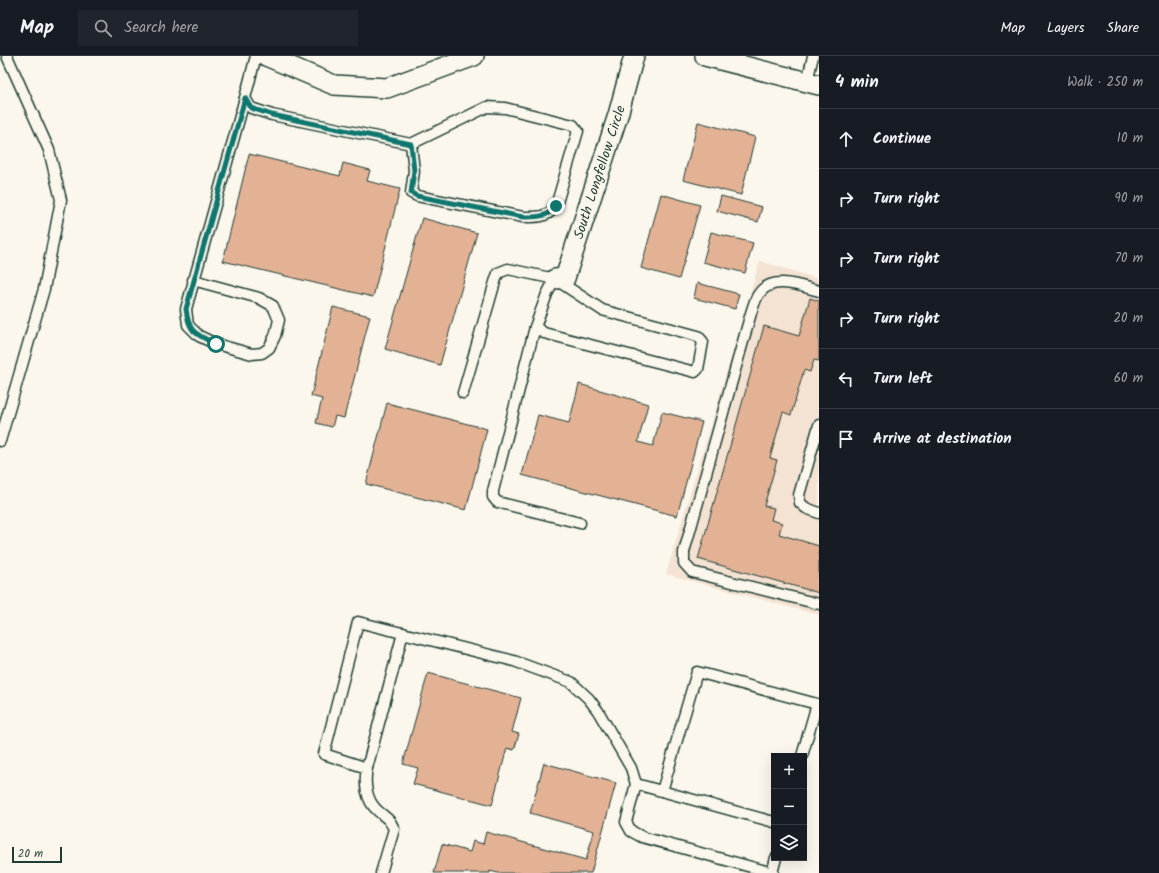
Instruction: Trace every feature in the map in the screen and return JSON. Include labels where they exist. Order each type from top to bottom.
[{"type":"street","points":[[266,56],[334,85],[387,88],[474,56]]},
{"type":"street","name":"South Longfellow Circle","points":[[555,279],[564,278],[618,115],[634,56]]},
{"type":"street","points":[[705,56],[813,83]]},
{"type":"lane","points":[[0,441],[44,289],[62,200],[49,150],[8,56]]},
{"type":"lane","points":[[193,280],[259,298],[273,306],[279,320],[275,336],[269,348],[262,353],[252,354],[216,344],[199,336],[188,326],[186,309],[193,280],[256,56]]},
{"type":"lane","points":[[813,56],[813,83]]},
{"type":"lane","points":[[245,98],[251,108],[272,115],[411,144],[487,107],[505,108],[566,123],[573,125],[578,131],[556,206],[551,213],[541,217],[523,217],[417,196],[411,193],[414,171],[411,144]]},
{"type":"lane","points":[[463,393],[498,273],[508,269],[555,279],[602,310],[698,336],[703,342],[698,369],[695,372],[544,333],[536,327]]},
{"type":"lane","points":[[555,279],[547,294],[536,327],[493,491],[493,497],[497,502],[580,523]]},
{"type":"lane","points":[[819,291],[789,283],[778,283],[766,288],[758,295],[751,313],[684,552],[684,563],[692,572],[819,604]]},
{"type":"lane","points":[[819,425],[799,495],[800,503],[806,508],[819,513]]},
{"type":"lane","points":[[367,768],[324,754],[358,622],[514,662],[570,682],[589,699],[598,711],[631,768],[636,784],[626,822],[631,831],[642,837],[772,873],[775,861]]},
{"type":"lane","points":[[381,873],[394,829],[390,818],[378,811],[369,801],[366,776],[403,633]]},
{"type":"lane","points":[[662,791],[697,672],[817,704],[803,753]]},
{"type":"lane","points":[[636,784],[771,821]]},
{"type":"shaded area","points":[[760,261],[819,279],[819,615],[666,574]]},
{"type":"building","points":[[698,122],[755,137],[741,195],[683,180]]},
{"type":"building","points":[[249,154],[340,176],[343,163],[370,170],[367,181],[400,189],[373,297],[223,261]]},
{"type":"building","points":[[661,194],[700,205],[679,279],[641,268]]},
{"type":"building","points":[[721,196],[762,207],[758,222],[717,211]]},
{"type":"building","points":[[422,218],[477,233],[440,365],[385,349]]},
{"type":"building","points":[[711,232],[753,243],[745,273],[703,262]]},
{"type":"building","points":[[697,283],[739,294],[735,309],[694,298]]},
{"type":"building","points":[[810,298],[819,301],[819,361],[814,360],[810,372],[804,370],[791,415],[783,412],[770,458],[777,460],[764,506],[774,508],[771,520],[782,523],[779,534],[819,546],[819,593],[698,559],[764,326],[799,336]]},
{"type":"building","points":[[333,307],[370,316],[344,418],[335,416],[332,427],[316,423],[322,399],[311,396]]},
{"type":"building","points":[[579,384],[648,404],[638,442],[653,446],[662,412],[702,422],[677,516],[522,475],[538,415],[569,423]]},
{"type":"building","points":[[387,403],[487,429],[466,510],[366,484]]},
{"type":"building","points":[[428,673],[521,698],[512,732],[519,734],[514,750],[507,748],[492,805],[413,784],[418,768],[403,764]]},
{"type":"building","points":[[544,763],[616,783],[591,873],[498,873],[490,871],[490,873],[434,873],[442,844],[470,852],[473,841],[483,844],[486,832],[586,860],[594,831],[530,813]]},
{"type":"route","points":[[216,344],[199,336],[188,326],[186,309],[203,243],[245,98],[251,108],[272,115],[411,144],[414,171],[411,193],[417,196],[523,217],[541,217],[551,213],[556,206]]}]
